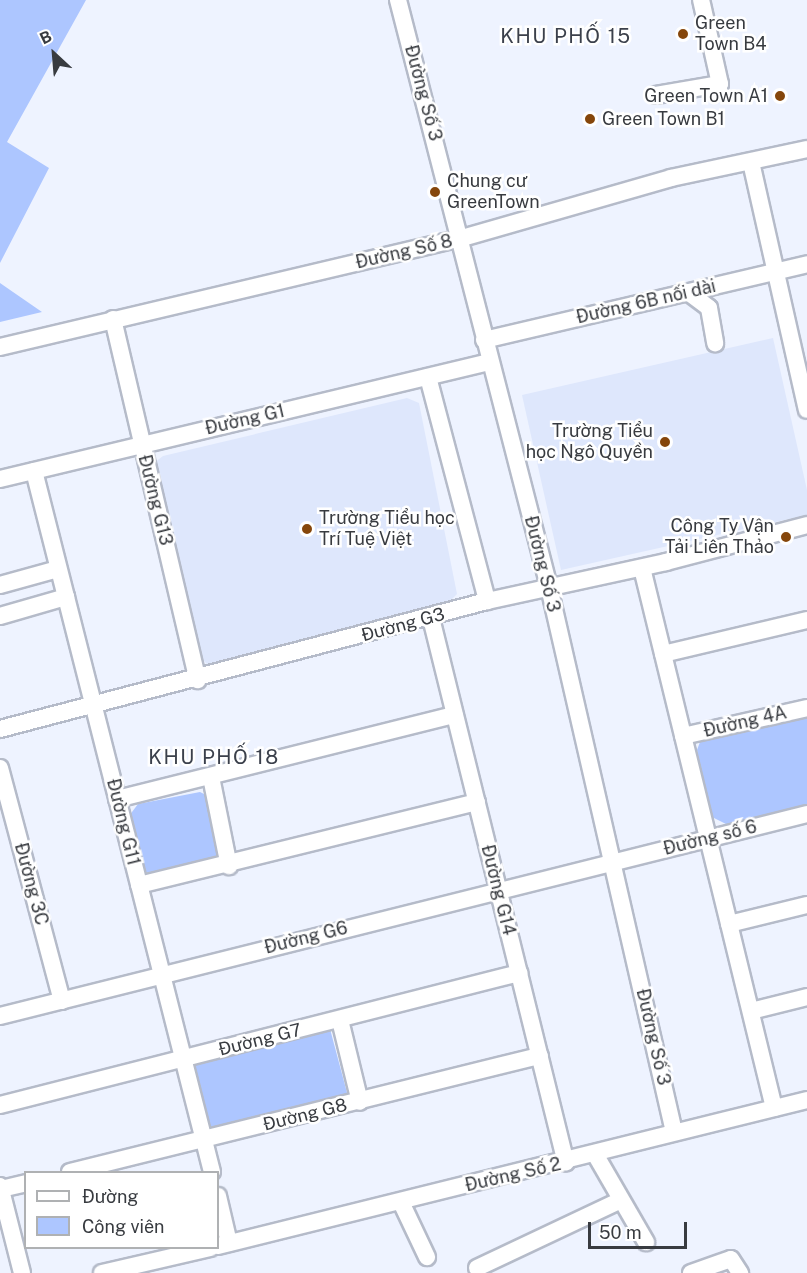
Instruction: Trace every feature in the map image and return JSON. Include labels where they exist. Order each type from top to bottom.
[{"type":"street","name":"Đường Số 3","points":[[398,0],[462,238],[489,362],[549,587],[674,1132]]},
{"type":"street","points":[[656,95],[720,84],[701,0]]},
{"type":"street","name":"Đường Số 8","points":[[0,347],[462,238],[671,178],[807,149]]},
{"type":"street","points":[[751,162],[773,272],[807,410]]},
{"type":"street","name":"Đường 6B nối dài","points":[[484,340],[807,264]]},
{"type":"street","points":[[688,292],[708,308],[715,343]]},
{"type":"street","name":"Đường G13","points":[[113,319],[198,680]]},
{"type":"street","name":"Đường G1","points":[[0,479],[489,362]]},
{"type":"street","points":[[428,377],[487,601]]},
{"type":"street","name":"Đường G11","points":[[34,471],[211,1171]]},
{"type":"street","name":"Đường G3","points":[[0,729],[198,680],[487,601],[642,568],[807,525]]},
{"type":"street","points":[[642,568],[774,1108]]},
{"type":"street","points":[[0,585],[58,569]]},
{"type":"street","points":[[0,616],[66,597]]},
{"type":"street","name":"Đường G14","points":[[431,618],[566,1163]]},
{"type":"street","points":[[663,654],[807,620]]},
{"type":"street","name":"Đường 4A","points":[[683,736],[807,708]]},
{"type":"street","points":[[117,800],[455,716]]},
{"type":"street","name":"Đường 3C","points":[[0,768],[62,1001]]},
{"type":"street","points":[[211,777],[229,866]]},
{"type":"street","points":[[139,885],[229,866],[477,802]]},
{"type":"street","name":"Đường số 6","points":[[613,861],[807,814]]},
{"type":"street","name":"Đường G6","points":[[0,1017],[613,861]]},
{"type":"street","points":[[729,924],[807,905]]},
{"type":"street","name":"Đường G7","points":[[0,1105],[519,973]]},
{"type":"street","points":[[751,1011],[807,997]]},
{"type":"street","points":[[340,1020],[360,1102]]},
{"type":"street","name":"Đường G8","points":[[78,1171],[540,1056]]},
{"type":"street","name":"Đường Số 2","points":[[223,1244],[566,1163],[674,1132],[807,1100]]},
{"type":"street","points":[[596,1154],[619,1201],[646,1242]]},
{"type":"street","points":[[22,1273],[0,1187],[24,1183]]},
{"type":"street","points":[[477,1268],[619,1201]]},
{"type":"street","points":[[401,1202],[427,1257]]},
{"type":"street","points":[[219,1206],[223,1244]]},
{"type":"street","points":[[102,1273],[206,1249]]},
{"type":"street","points":[[691,1273],[723,1259],[731,1259],[738,1269]]},
{"type":"shaded area","name":"Trường Tiểu học Ngô Quyền","points":[[773,338],[807,490],[807,515],[561,570],[522,395]]},
{"type":"shaded area","name":"Trường Tiểu học Trí Tuệ Việt","points":[[407,398],[419,403],[457,594],[449,602],[207,664],[200,657],[154,463],[163,456]]},
{"type":"green space","points":[[0,0],[86,0],[7,142],[49,168],[0,263]]},
{"type":"green space","points":[[0,283],[13,292],[42,312],[0,322]]},
{"type":"green space","points":[[807,714],[807,806],[728,825],[710,816],[697,750],[700,742]]},
{"type":"green space","points":[[200,792],[208,796],[220,854],[217,861],[154,876],[142,870],[129,816],[138,804]]},
{"type":"green space","points":[[330,1029],[348,1096],[210,1133],[192,1066]]},
{"type":"place","name":"Green Town B4","points":[[683,34]]},
{"type":"place","name":"Green Town A1","points":[[780,96]]},
{"type":"place","name":"Green Town B1","points":[[590,119]]},
{"type":"place","name":"Chung cư GreenTown","points":[[435,192]]},
{"type":"place","name":"Trường Tiểu học Ngô Quyền","points":[[665,442]]},
{"type":"place","name":"Trường Tiểu học Trí Tuệ Việt","points":[[307,529]]},
{"type":"place","name":"Công Ty Vận Tải Liên Thảo","points":[[786,537]]},
{"type":"district","name":"KHU PHỐ 15","points":[[566,36]]},
{"type":"district","name":"KHU PHỐ 18","points":[[214,757]]}]
